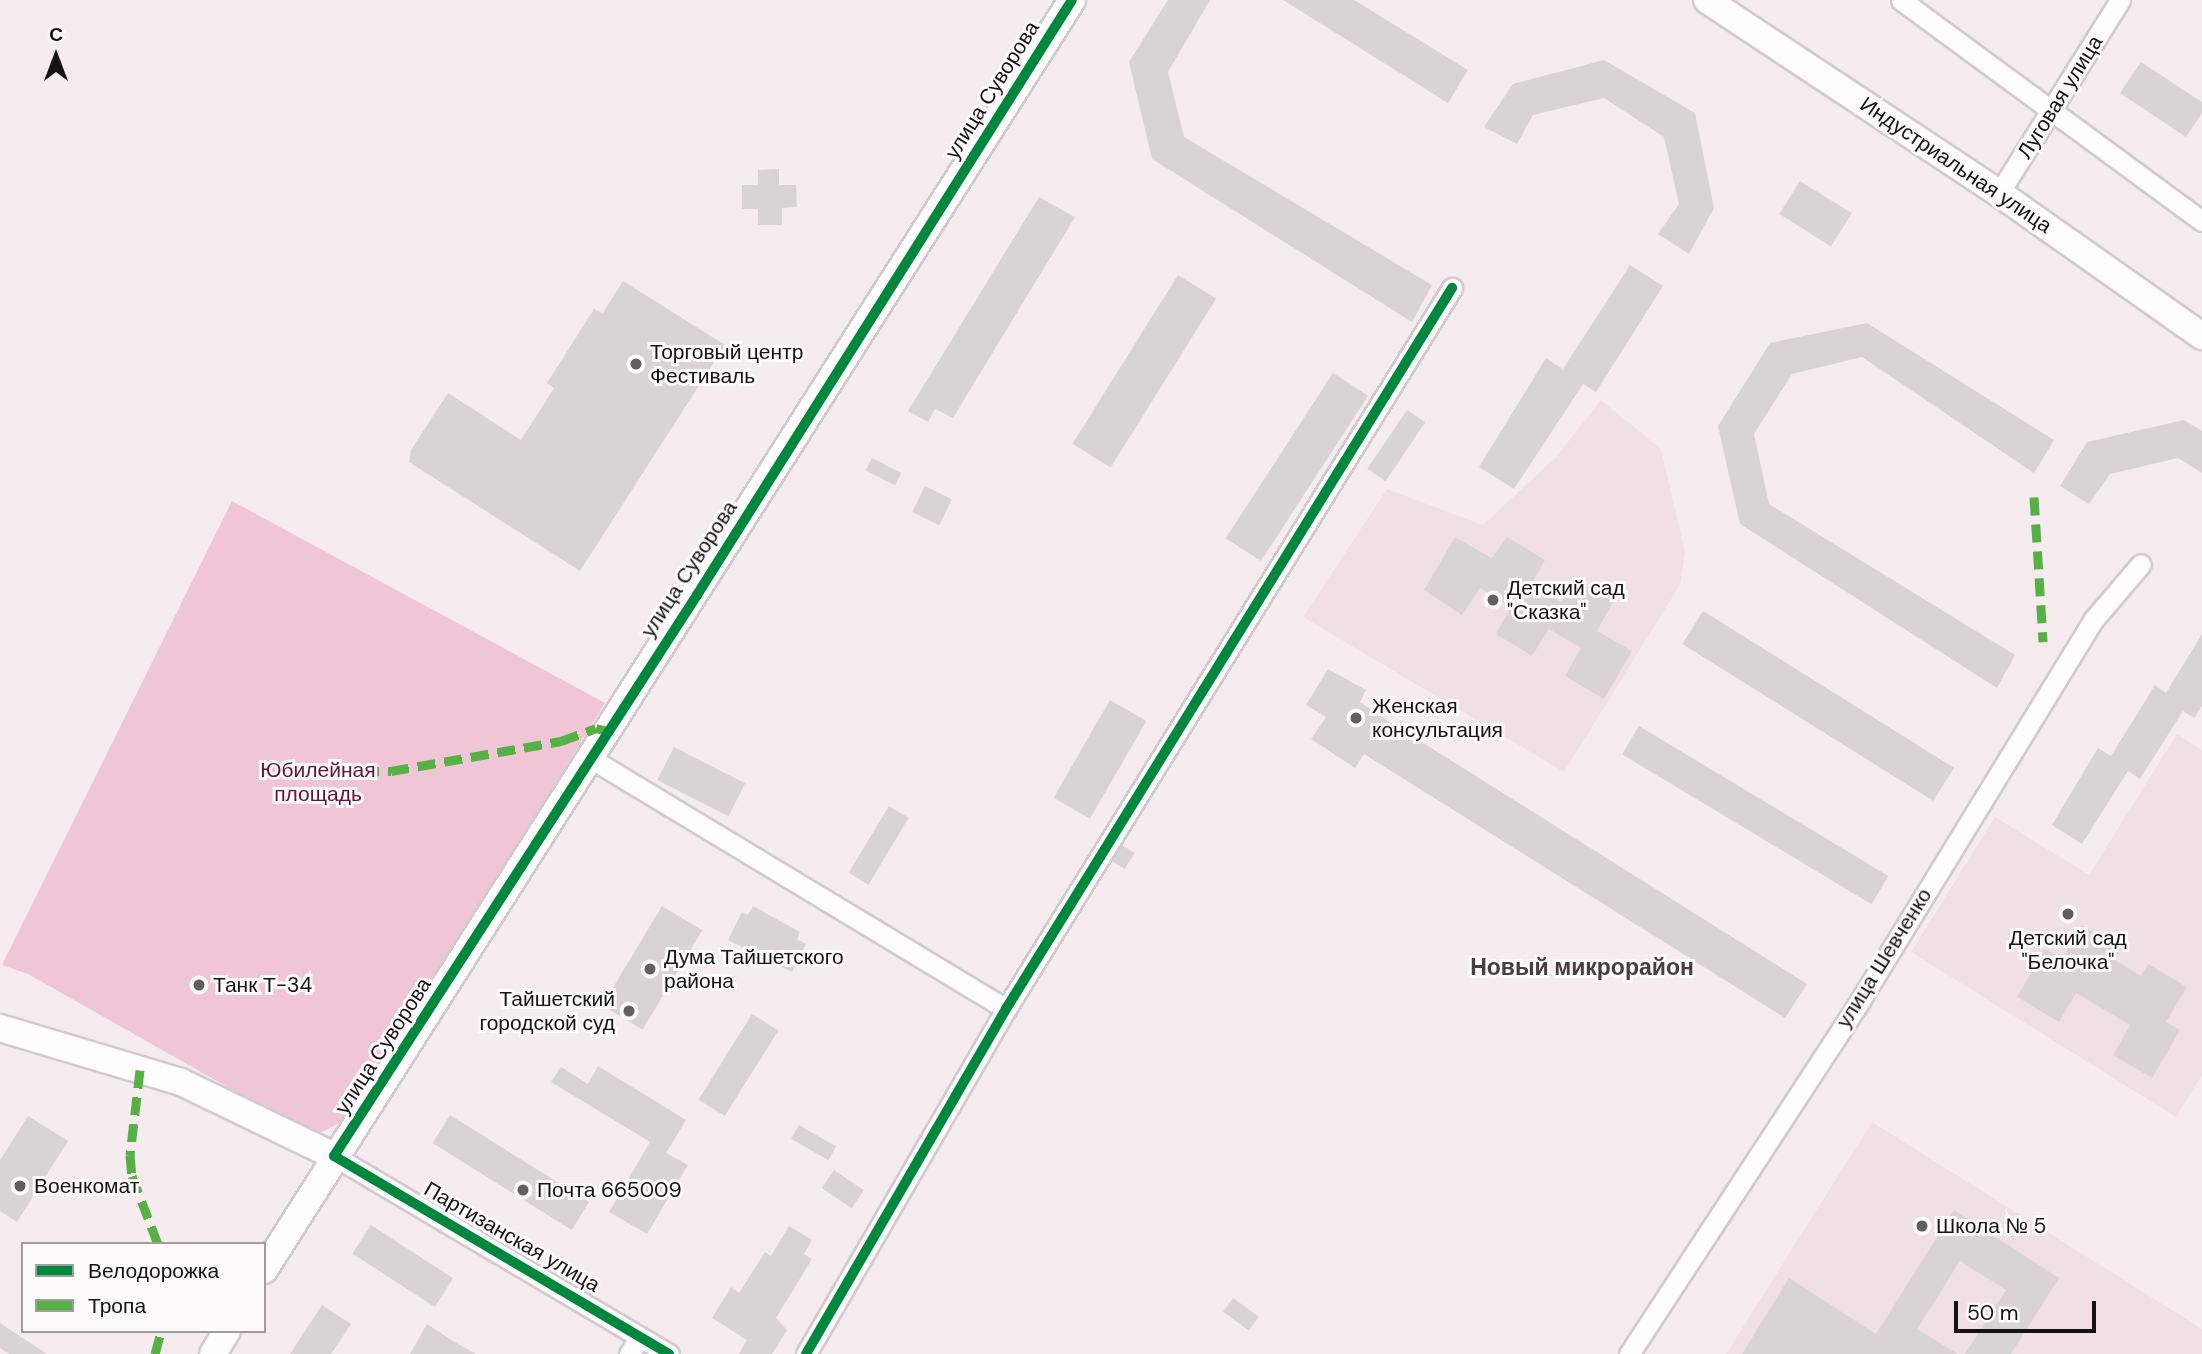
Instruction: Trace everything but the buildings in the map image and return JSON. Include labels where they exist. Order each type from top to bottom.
[{"type":"street","name":"улица Суворова","points":[[266,1267],[1072,0]]},
{"type":"street","name":"Индустриальная улица","points":[[1707,0],[1999,194],[2202,336]]},
{"type":"street","points":[[1901,0],[2202,221]]},
{"type":"street","name":"Луговая улица","points":[[1999,194],[2054,110],[2120,0]]},
{"type":"street","points":[[806,1354],[1006,1009],[1452,288]]},
{"type":"street","name":"улица Шевченко","points":[[1629,1354],[1861,999],[2094,619],[2141,564]]},
{"type":"street","points":[[590,758],[1006,1009]]},
{"type":"street","name":"Партизанская улица","points":[[0,1028],[181,1082],[334,1156],[669,1354]]},
{"type":"street","points":[[213,1354],[226,1333]]},
{"type":"street","points":[[629,1354],[640,1337]]},
{"type":"shaded area","name":"Детский сад \"Сказка\"","points":[[1601,400],[1661,449],[1685,552],[1680,585],[1564,772],[1303,617],[1387,489],[1483,525],[1556,457]]},
{"type":"shaded area","name":"Детский сад \"Белочка\"","points":[[2177,734],[2202,750],[2202,1075],[2176,1117],[1911,952],[1995,817],[2089,875]]},
{"type":"shaded area","name":"Школа № 5","points":[[1872,1122],[2202,1329],[2202,1354],[1726,1354]]},
{"type":"green space","name":"Юбилейная площадь","points":[[232,501],[605,703],[348,1119],[314,1136],[28,974],[2,965]]},
{"type":"marked path","points":[[2034,497],[2043,642]]},
{"type":"marked path","points":[[334,772],[391,771],[561,741],[596,728],[607,731]]},
{"type":"marked path","points":[[140,1070],[130,1155],[132,1176],[157,1242]]},
{"type":"marked path","points":[[155,1354],[160,1333]]},
{"type":"cycle path","points":[[669,1354],[334,1156],[697,595],[1072,0]]},
{"type":"cycle path","points":[[806,1354],[1006,1009],[1452,288]]},
{"type":"place","name":"Торговый центр Фестиваль","points":[[636,364]]},
{"type":"place","name":"Детский сад \"Сказка\"","points":[[1493,600]]},
{"type":"place","name":"Женская консультация","points":[[1356,718]]},
{"type":"place","name":"Детский сад \"Белочка\"","points":[[2068,914]]},
{"type":"place","name":"Дума Тайшетского района","points":[[650,969]]},
{"type":"place","name":"Танк Т-34","points":[[199,985]]},
{"type":"place","name":"Тайшетский городской суд","points":[[629,1011]]},
{"type":"place","name":"Военкомат","points":[[20,1186]]},
{"type":"place","name":"Почта 665009","points":[[523,1190]]},
{"type":"place","name":"Школа № 5","points":[[1922,1226]]},
{"type":"district","name":"Новый микрорайон","points":[[1582,967]]}]
